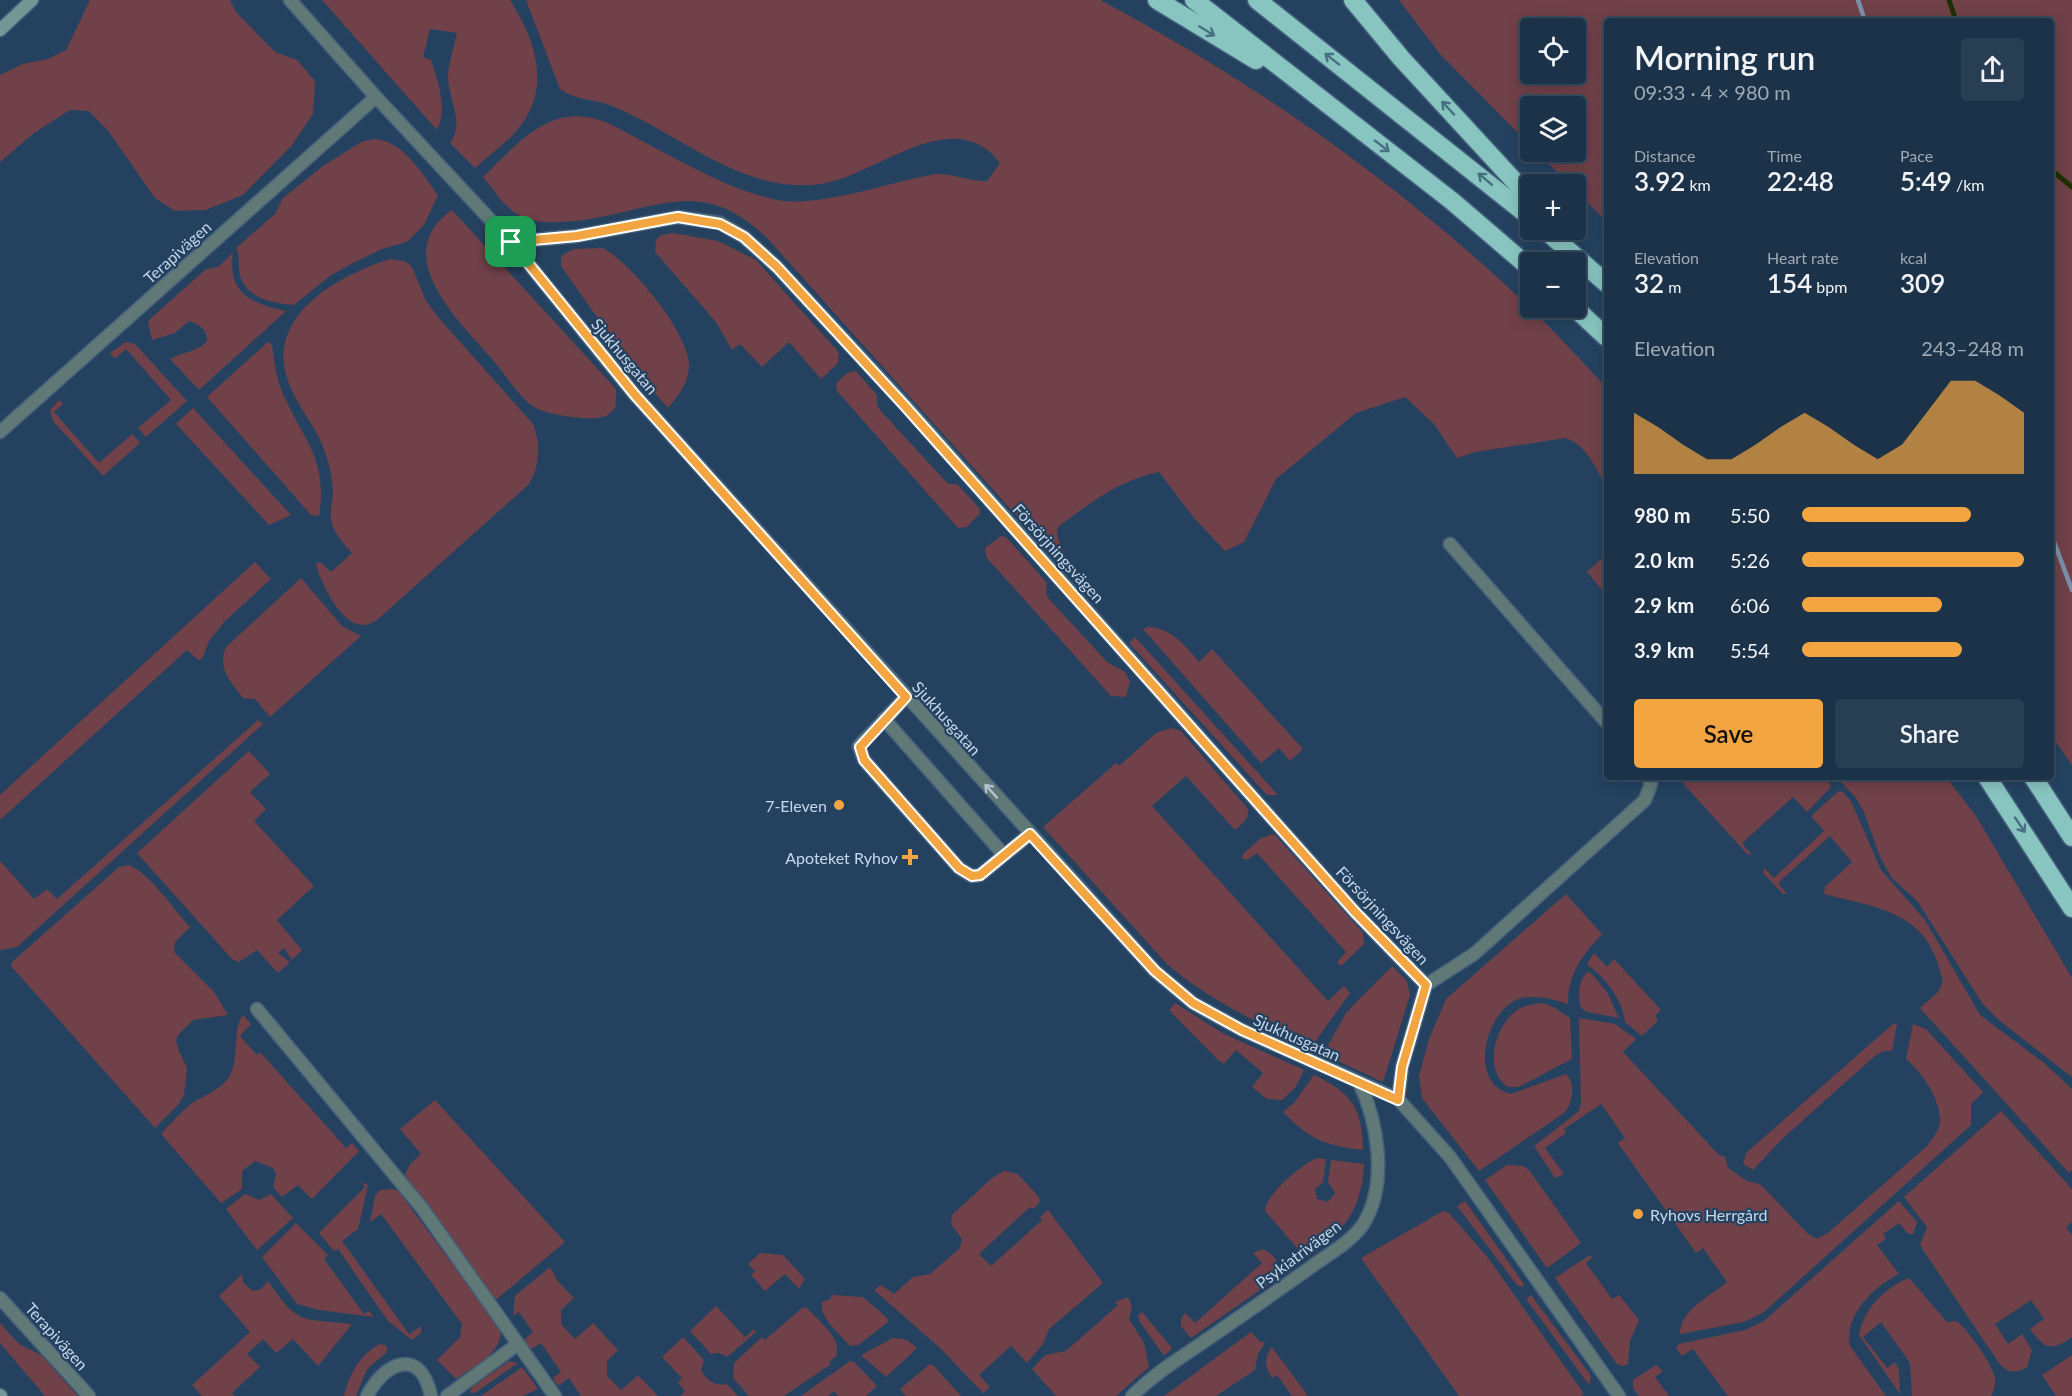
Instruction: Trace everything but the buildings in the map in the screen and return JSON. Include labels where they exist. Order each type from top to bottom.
[{"type":"highway","points":[[1157,0],[1336,110]]},
{"type":"highway","points":[[1194,0],[1452,201],[1520,259]]},
{"type":"highway","points":[[1257,0],[1520,209]]},
{"type":"highway","points":[[1353,0],[1401,58],[1520,187]]},
{"type":"highway","points":[[1557,240],[1572,252]]},
{"type":"highway","points":[[1565,240],[1576,252]]},
{"type":"highway","points":[[1586,264],[1604,281]]},
{"type":"highway","points":[[1586,318],[1604,335]]},
{"type":"highway","points":[[1989,780],[2072,908]]},
{"type":"highway","points":[[2035,780],[2072,837]]},
{"type":"street","points":[[0,30],[32,0]]},
{"type":"street","name":"Sjukhusgatan","points":[[290,0],[376,97],[511,242],[635,395],[1155,971],[1193,1003],[1242,1030],[1398,1100],[1450,1157],[1619,1396]]},
{"type":"street","name":"Terapivägen","points":[[0,432],[376,97]]},
{"type":"street","name":"Försörjningsvägen","points":[[511,242],[577,236],[678,217],[720,224],[744,237],[777,267],[904,405],[1355,912],[1426,985],[1402,1067],[1398,1100]]},
{"type":"street","points":[[1450,544],[1604,720]]},
{"type":"street","points":[[906,697],[860,747],[864,760],[952,860],[972,876],[980,875],[1030,834]]},
{"type":"street","points":[[884,719],[1004,855]]},
{"type":"street","points":[[1426,985],[1474,954],[1645,800],[1651,784],[1649,780]]},
{"type":"street","points":[[257,1009],[422,1208],[555,1396]]},
{"type":"street","name":"Psykiatrivägen","points":[[1132,1396],[1328,1255],[1364,1224],[1375,1185],[1377,1137],[1371,1106],[1359,1082]]},
{"type":"street","name":"Terapivägen","points":[[0,1298],[89,1396]]},
{"type":"street","points":[[447,1396],[518,1344]]},
{"type":"street","points":[[367,1396],[377,1377],[398,1364],[410,1364],[421,1372],[428,1382],[431,1396]]},
{"type":"shaded area","points":[[90,0],[230,0],[236,12],[275,52],[297,60],[315,81],[313,114],[292,145],[243,195],[206,210],[175,211],[155,198],[109,132],[89,111],[70,110],[34,133],[0,162],[0,75],[23,64],[48,59],[66,50]]},
{"type":"shaded area","points":[[322,0],[510,0],[527,31],[536,63],[535,96],[529,112],[519,128],[475,168],[450,143],[456,127],[456,118],[448,75],[457,33],[430,29],[423,57],[431,60],[441,95],[442,113],[437,130]]},
{"type":"shaded area","points":[[526,0],[1100,0],[1209,62],[1315,132],[1416,208],[1520,298],[1520,318],[1540,318],[1604,385],[1604,482],[1585,452],[1573,441],[1565,438],[1475,452],[1457,458],[1434,424],[1405,397],[1356,413],[1276,479],[1244,542],[1225,551],[1194,518],[1159,472],[1118,487],[1093,501],[1058,527],[1057,535],[1070,570],[1067,572],[768,239],[743,219],[720,207],[698,201],[653,205],[575,221],[537,221],[525,218],[513,211],[483,177],[514,146],[540,127],[554,120],[576,116],[607,123],[725,183],[778,200],[814,200],[835,197],[936,174],[987,181],[1000,163],[981,146],[960,139],[937,141],[913,148],[842,179],[821,184],[792,185],[765,180],[738,171],[612,106],[560,89]]},
{"type":"shaded area","points":[[1399,0],[2072,0],[2072,765],[2054,740],[2054,18],[1604,18],[1604,219],[1586,201],[1586,174],[1559,174],[1547,162],[1586,162],[1586,96],[1520,96],[1520,135],[1440,54]]},
{"type":"shaded area","points":[[376,139],[386,141],[404,152],[438,195],[424,225],[407,242],[382,249],[330,276],[294,305],[276,303],[252,293],[242,279],[236,248],[275,214],[283,198],[323,166],[363,141]]},
{"type":"shaded area","points":[[452,210],[616,389],[616,406],[609,414],[599,418],[580,418],[549,413],[534,407],[517,391],[448,307],[428,267],[427,247],[434,228]]},
{"type":"shaded area","points":[[673,233],[718,241],[756,260],[839,353],[838,363],[821,379],[789,342],[762,367],[740,344],[732,350],[716,322],[655,252],[656,240],[661,235]]},
{"type":"shaded area","points":[[603,248],[628,268],[657,301],[670,319],[687,353],[689,367],[687,379],[668,408],[635,371],[561,266],[561,256],[574,249]]},
{"type":"shaded area","points":[[233,253],[232,267],[238,287],[263,305],[286,311],[199,390],[170,359],[203,345],[207,341],[204,330],[189,321],[175,333],[152,340],[148,321],[206,269],[218,267]]},
{"type":"shaded area","points":[[390,259],[405,261],[412,267],[426,301],[438,317],[533,424],[538,457],[535,472],[527,486],[377,620],[364,625],[356,624],[340,611],[327,592],[318,572],[316,564],[320,562],[331,572],[352,553],[333,528],[331,515],[333,495],[327,460],[318,436],[292,391],[284,358],[287,336],[296,318],[311,302],[349,276]]},
{"type":"shaded area","points":[[126,342],[135,344],[187,401],[146,437],[138,428],[171,400],[126,349],[115,359],[110,353]]},
{"type":"shaded area","points":[[268,342],[272,344],[283,394],[317,465],[321,496],[319,516],[311,515],[207,397]]},
{"type":"shaded area","points":[[856,371],[877,395],[877,405],[880,410],[948,484],[957,484],[980,509],[980,513],[967,527],[958,528],[837,391],[836,384],[847,374]]},
{"type":"shaded area","points":[[59,400],[63,404],[54,412],[99,463],[132,434],[140,443],[103,476],[53,421],[50,410]]},
{"type":"shaded area","points":[[193,408],[291,515],[269,525],[176,424]]},
{"type":"shaded area","points":[[1001,536],[1006,537],[1047,583],[1046,594],[1049,599],[1107,662],[1125,672],[1130,681],[1126,697],[1111,696],[986,557],[985,548]]},
{"type":"shaded area","points":[[1601,559],[1604,563],[1604,593],[1587,572]]},
{"type":"shaded area","points":[[255,562],[271,579],[225,621],[209,641],[202,659],[198,660],[187,650],[0,820],[0,795]]},
{"type":"shaded area","points":[[301,578],[342,626],[361,636],[270,717],[255,699],[243,698],[234,686],[224,668],[224,655],[226,647]]},
{"type":"shaded area","points":[[1148,627],[1170,634],[1183,644],[1199,662],[1212,649],[1303,749],[1290,761],[1279,748],[1261,763],[1143,629]]},
{"type":"shaded area","points":[[1135,637],[1278,795],[1267,795],[1129,643]]},
{"type":"shaded area","points":[[258,720],[263,724],[17,947],[0,950],[0,861],[34,899],[47,889],[57,899]]},
{"type":"shaded area","points":[[1171,728],[1181,731],[1248,809],[1248,816],[1235,830],[1186,776],[1152,806],[1328,1001],[1344,986],[1350,993],[1312,1046],[1297,1042],[1213,998],[1167,964],[1043,827],[1116,763],[1119,766],[1156,733]]},
{"type":"shaded area","points":[[249,751],[270,774],[250,792],[266,809],[254,821],[314,886],[277,920],[302,950],[292,960],[284,948],[278,953],[290,962],[278,973],[257,950],[239,962],[232,959],[137,853]]},
{"type":"shaded area","points":[[1680,780],[1828,780],[1831,787],[1807,812],[1793,797],[1742,843],[1751,854],[1748,855]]},
{"type":"shaded area","points":[[1839,780],[1948,780],[1976,816],[2072,978],[2072,1077],[2000,1021],[1982,1003],[1918,902],[1891,877],[1880,857],[1864,812],[1856,798]]},
{"type":"shaded area","points":[[1839,791],[1851,801],[1881,870],[1925,920],[1980,1015],[2044,1063],[2072,1089],[2072,1170],[2069,1173],[1920,1008],[1938,992],[1943,982],[1936,959],[1927,941],[1915,927],[1884,910],[1824,894],[1825,887],[1852,862],[1830,836],[1778,883],[1787,894],[1783,894],[1763,873],[1764,868],[1774,878],[1824,831],[1811,816]]},
{"type":"shaded area","points":[[1274,834],[1363,933],[1364,944],[1341,966],[1337,962],[1346,952],[1257,853],[1247,860],[1242,858],[1243,854],[1261,838]]},
{"type":"shaded area","points":[[128,865],[152,883],[190,927],[175,942],[174,952],[214,992],[228,1015],[193,1020],[179,1034],[176,1040],[178,1049],[187,1068],[184,1095],[178,1105],[155,1128],[11,966],[12,962],[119,867]]},
{"type":"shaded area","points":[[1566,894],[1602,934],[1588,950],[1573,974],[1568,1004],[1533,997],[1521,998],[1509,1004],[1491,1029],[1486,1045],[1485,1061],[1488,1076],[1497,1087],[1511,1094],[1566,1074],[1572,1088],[1571,1099],[1564,1113],[1479,1171],[1422,1098],[1419,1076],[1429,1039],[1446,999]]},
{"type":"shaded area","points":[[1594,953],[1607,967],[1614,959],[1661,1010],[1655,1016],[1658,1021],[1642,1036],[1625,1022],[1617,997],[1601,976],[1587,964]]},
{"type":"shaded area","points":[[1392,966],[1407,981],[1410,995],[1383,1082],[1323,1054],[1346,1013]]},
{"type":"shaded area","points":[[1590,972],[1607,992],[1619,1018],[1587,1012],[1581,1008],[1580,985],[1586,973]]},
{"type":"shaded area","points":[[1175,1003],[1224,1034],[1304,1070],[1295,1088],[1282,1100],[1267,1099],[1252,1087],[1263,1073],[1236,1050],[1224,1064],[1217,1059],[1169,1010]]},
{"type":"shaded area","points":[[1543,1003],[1570,1018],[1572,1059],[1519,1087],[1508,1087],[1495,1070],[1495,1047],[1498,1035],[1511,1016],[1519,1009]]},
{"type":"shaded area","points":[[243,1015],[251,1024],[240,1036],[257,1055],[260,1052],[346,1148],[352,1143],[359,1151],[312,1199],[298,1185],[282,1197],[273,1187],[276,1174],[273,1168],[255,1161],[242,1171],[242,1189],[221,1203],[161,1134],[191,1104],[216,1089],[229,1077],[234,1062],[238,1028]]},
{"type":"shaded area","points":[[1579,1018],[1615,1024],[1636,1039],[1623,1052],[1719,1155],[1725,1157],[1728,1168],[1747,1181],[1760,1184],[1808,1234],[1817,1239],[1829,1232],[1927,1146],[1937,1131],[1940,1124],[1934,1095],[1924,1078],[1906,1059],[1913,1024],[1926,1029],[1983,1092],[1971,1104],[1971,1125],[1764,1312],[1744,1322],[1680,1334],[1681,1325],[1691,1310],[1727,1282],[1703,1248],[1696,1253],[1618,1143],[1625,1138],[1601,1104],[1564,1129],[1566,1133],[1545,1148],[1564,1174],[1555,1178],[1534,1146],[1578,1112],[1581,1104]]},
{"type":"shaded area","points":[[1894,1023],[1897,1024],[1892,1051],[1884,1051],[1876,1055],[1782,1139],[1753,1170],[1743,1164],[1746,1153]]},
{"type":"shaded area","points":[[1314,1075],[1338,1088],[1352,1104],[1360,1123],[1363,1150],[1319,1140],[1301,1129],[1283,1112],[1294,1103]]},
{"type":"shaded area","points":[[435,1100],[565,1242],[498,1298],[493,1299],[405,1175],[410,1164],[421,1154],[400,1129]]},
{"type":"shaded area","points":[[2001,1111],[2072,1189],[2072,1222],[2066,1227],[2072,1235],[2072,1337],[2053,1346],[2040,1341],[2030,1329],[2044,1319],[2031,1300],[1995,1324],[2008,1344],[2022,1334],[2032,1350],[2027,1367],[2019,1371],[2008,1371],[1999,1363],[1923,1250],[1920,1245],[1927,1227],[1904,1197]]},
{"type":"shaded area","points":[[1317,1158],[1326,1159],[1323,1182],[1315,1189],[1317,1199],[1328,1202],[1335,1193],[1328,1182],[1331,1160],[1364,1164],[1359,1195],[1348,1219],[1331,1238],[1306,1258],[1265,1211],[1277,1189],[1310,1161]]},
{"type":"shaded area","points":[[1507,1165],[1523,1166],[1529,1170],[1581,1243],[1547,1268],[1485,1180]]},
{"type":"shaded area","points":[[1004,1171],[1018,1174],[1039,1197],[1040,1202],[1033,1209],[1030,1207],[979,1254],[991,1266],[1042,1220],[1040,1217],[1048,1210],[1103,1283],[1049,1329],[1043,1344],[1027,1363],[1011,1346],[979,1375],[990,1387],[983,1393],[941,1349],[874,1290],[881,1285],[894,1294],[913,1277],[930,1274],[960,1248],[962,1239],[951,1224],[952,1215],[992,1178]]},
{"type":"shaded area","points":[[361,1182],[368,1185],[358,1229],[342,1241],[409,1334],[421,1326],[421,1333],[412,1340],[388,1321],[338,1249],[334,1251],[319,1233],[365,1187]]},
{"type":"shaded area","points":[[394,1189],[399,1192],[501,1330],[500,1339],[491,1353],[456,1379],[437,1360],[460,1337],[462,1324],[381,1214],[370,1222],[375,1196],[380,1190]]},
{"type":"shaded area","points":[[245,1194],[259,1200],[271,1194],[293,1218],[257,1250],[226,1209]]},
{"type":"shaded area","points":[[1465,1201],[1524,1284],[1523,1287],[1517,1285],[1457,1206]]},
{"type":"shaded area","points":[[1899,1201],[1917,1222],[1913,1234],[1908,1234],[1899,1223],[1883,1234],[1886,1239],[1877,1245],[1899,1274],[1880,1286],[1862,1303],[1851,1324],[1849,1335],[1850,1346],[1886,1396],[1728,1396],[1693,1349],[1682,1356],[1676,1347],[1679,1344],[1745,1330],[1764,1321]]},
{"type":"shaded area","points":[[1443,1211],[1449,1213],[1489,1259],[1584,1394],[1581,1396],[1459,1396],[1361,1258]]},
{"type":"shaded area","points":[[296,1223],[328,1255],[324,1259],[364,1314],[369,1311],[374,1317],[319,1310],[297,1304],[262,1257]]},
{"type":"shaded area","points":[[1263,1249],[1277,1261],[1276,1279],[1191,1338],[1181,1326],[1181,1319],[1185,1313],[1195,1323],[1262,1263],[1253,1253]]},
{"type":"shaded area","points":[[760,1253],[783,1255],[805,1279],[799,1289],[785,1274],[765,1291],[751,1275],[755,1271],[748,1264]]},
{"type":"shaded area","points":[[1590,1255],[1593,1257],[1586,1263],[1612,1299],[1619,1295],[1639,1320],[1630,1341],[1628,1364],[1624,1366],[1617,1364],[1555,1278]]},
{"type":"shaded area","points":[[550,1267],[557,1280],[574,1298],[561,1310],[561,1324],[575,1339],[593,1323],[618,1350],[607,1361],[607,1376],[621,1390],[638,1375],[658,1396],[581,1396],[569,1378],[558,1386],[553,1378],[561,1372],[541,1343],[531,1349],[524,1340],[533,1332],[519,1312],[513,1316],[515,1296]]},
{"type":"shaded area","points":[[242,1274],[243,1283],[253,1291],[261,1289],[268,1281],[287,1306],[302,1317],[310,1320],[352,1324],[318,1366],[293,1339],[276,1353],[263,1339],[247,1354],[260,1367],[232,1393],[235,1396],[202,1396],[192,1385],[250,1332],[219,1296]]},
{"type":"shaded area","points":[[1909,1278],[1947,1322],[1956,1321],[1961,1325],[1978,1347],[1995,1377],[1991,1396],[1912,1396],[1910,1363],[1881,1322],[1863,1337],[1887,1368],[1895,1362],[1899,1370],[1900,1394],[1859,1335],[1865,1317],[1876,1300],[1891,1287]]},
{"type":"shaded area","points":[[831,1295],[863,1297],[887,1318],[888,1322],[858,1345],[850,1346],[824,1314],[822,1302],[831,1299]]},
{"type":"shaded area","points":[[1531,1295],[1589,1373],[1591,1377],[1589,1385],[1526,1299]]},
{"type":"shaded area","points":[[1128,1297],[1132,1306],[1129,1319],[1144,1343],[1149,1367],[1116,1396],[1056,1396],[1032,1369],[1045,1355],[1066,1351],[1118,1305],[1115,1302]]},
{"type":"shaded area","points":[[716,1306],[745,1337],[754,1329],[756,1332],[727,1357],[719,1353],[711,1354],[690,1331]]},
{"type":"shaded area","points":[[802,1308],[807,1308],[833,1336],[837,1349],[836,1356],[829,1362],[831,1364],[784,1396],[749,1396],[733,1378],[734,1363],[762,1337],[765,1340]]},
{"type":"shaded area","points":[[1142,1312],[1172,1348],[1164,1356],[1140,1322],[1138,1316]]},
{"type":"shaded area","points":[[0,1323],[19,1344],[41,1355],[78,1396],[45,1396],[0,1343]]},
{"type":"shaded area","points":[[1251,1332],[1259,1341],[1265,1343],[1258,1354],[1255,1370],[1216,1396],[1164,1396]]},
{"type":"shaded area","points":[[683,1337],[704,1360],[701,1370],[706,1377],[711,1382],[727,1384],[738,1396],[680,1396],[685,1391],[678,1383],[682,1378],[662,1357]]},
{"type":"shaded area","points":[[893,1338],[907,1340],[917,1348],[886,1377],[861,1355]]},
{"type":"shaded area","points":[[380,1344],[387,1346],[387,1352],[367,1369],[356,1396],[344,1396],[356,1366],[366,1354]]},
{"type":"shaded area","points":[[1272,1347],[1308,1396],[1292,1396],[1277,1375],[1272,1378],[1266,1362]]},
{"type":"shaded area","points":[[2072,1355],[2072,1396],[2056,1396],[2042,1375]]},
{"type":"shaded area","points":[[509,1361],[518,1363],[475,1393],[470,1392],[472,1387]]},
{"type":"shaded area","points":[[850,1361],[854,1362],[877,1386],[866,1396],[839,1396],[834,1391],[828,1396],[801,1396]]},
{"type":"shaded area","points":[[930,1364],[961,1396],[906,1396],[900,1389]]},
{"type":"shaded area","points":[[1656,1365],[1663,1371],[1655,1377],[1669,1396],[1639,1396],[1633,1388],[1633,1380]]},
{"type":"shaded area","points":[[522,1367],[538,1389],[522,1396],[481,1396]]},
{"type":"waterway","points":[[1949,0],[1955,18]]},
{"type":"waterway","points":[[2054,172],[2072,187]]},
{"type":"railway","points":[[1858,0],[1864,18]]},
{"type":"railway","points":[[2054,542],[2072,590]]},
{"type":"place","name":"7-Eleven","points":[[839,805]]},
{"type":"place","name":"Apoteket Ryhov","points":[[910,857]]},
{"type":"place","name":"Ryhovs Herrgård","points":[[1638,1214]]},
{"type":"route","points":[[678,217],[702,219],[720,224],[744,237],[758,248],[904,405],[1355,912],[1426,985],[1402,1067],[1398,1100],[1242,1030],[1193,1003],[1155,971],[1030,834],[980,875],[972,876],[959,868],[864,760],[860,747],[868,735],[906,697],[635,395],[511,242],[577,236],[678,217]]}]
